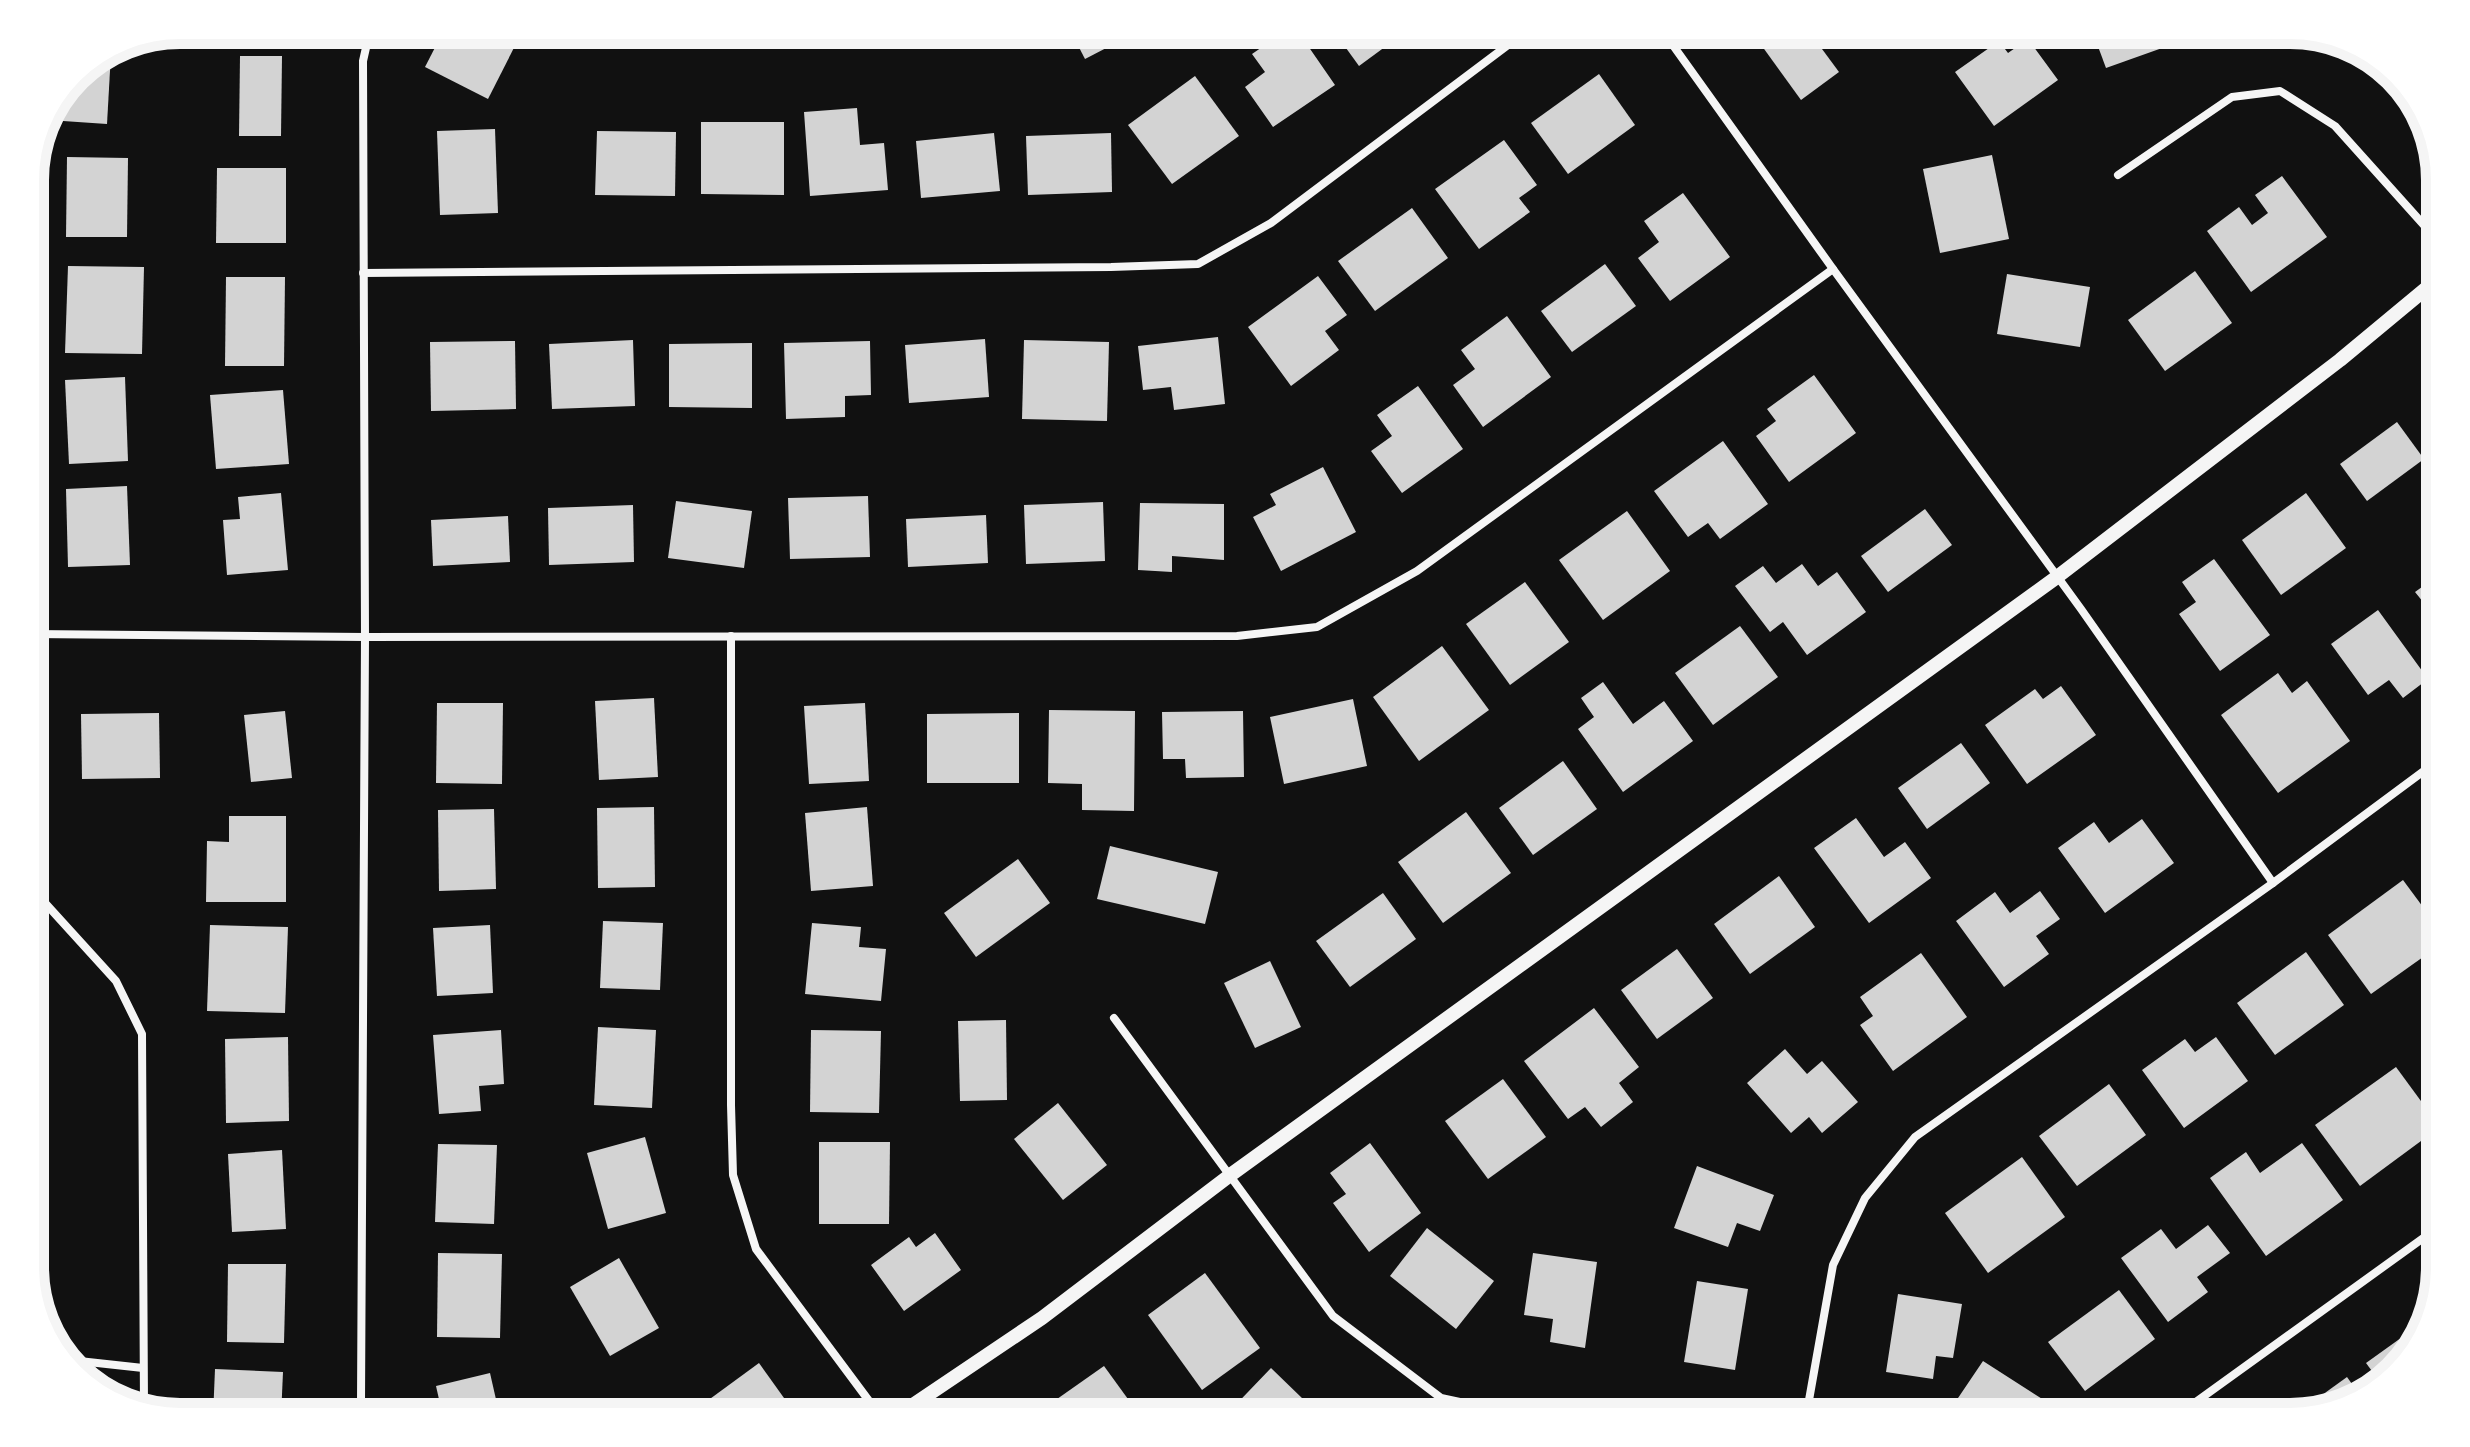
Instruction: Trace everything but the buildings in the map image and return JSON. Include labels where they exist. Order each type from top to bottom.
[{"type":"street","points":[[361,1403],[365,637],[363,61],[367,44]]},
{"type":"street","points":[[363,273],[1198,264],[1271,223],[1509,44]]},
{"type":"street","points":[[1672,44],[2057,577],[2273,883]]},
{"type":"street","points":[[2118,175],[2232,97],[2280,91],[2335,126],[2426,227]]},
{"type":"street","points":[[44,634],[1237,636],[1317,627],[1417,571],[1833,269]]},
{"type":"street","points":[[916,1403],[1042,1318],[1229,1176],[2057,577],[2340,360],[2426,289]]},
{"type":"street","points":[[731,636],[733,1175],[756,1249],[871,1403]]},
{"type":"street","points":[[1808,1403],[1833,1265],[1865,1198],[1915,1137],[2273,883],[2426,769]]},
{"type":"street","points":[[44,902],[116,981],[142,1034],[144,1398]]},
{"type":"street","points":[[1114,1018],[1333,1316],[1441,1398],[1464,1403]]},
{"type":"street","points":[[2194,1403],[2426,1236]]},
{"type":"street","points":[[82,1361],[143,1368]]}]
